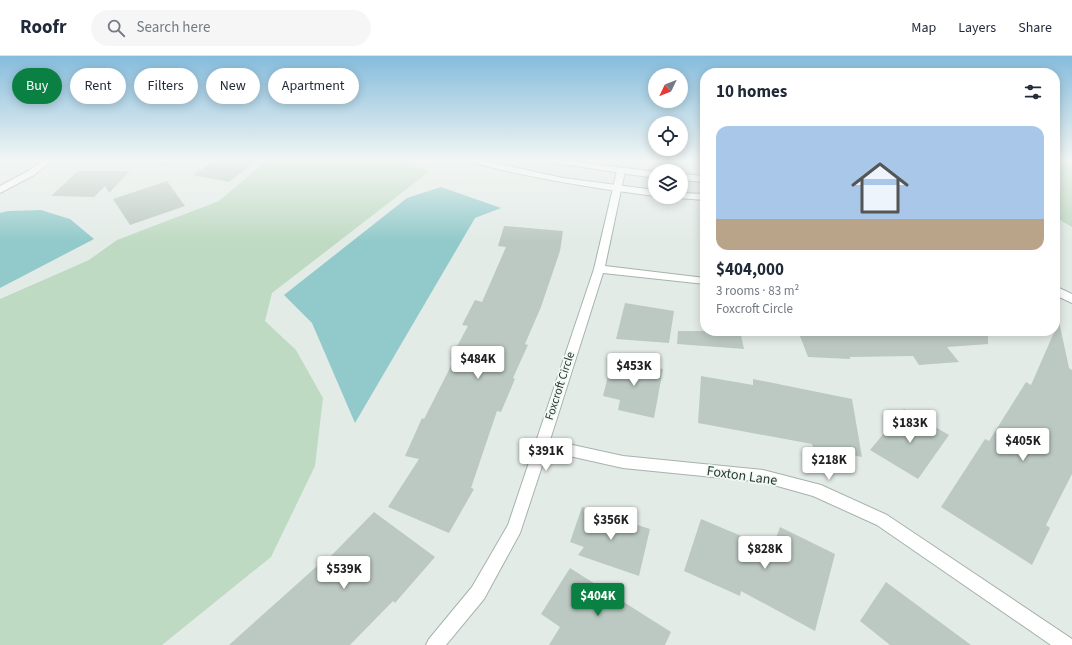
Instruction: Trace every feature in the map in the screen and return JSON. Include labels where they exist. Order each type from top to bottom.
[{"type":"street","points":[[609,187],[648,192]]},
{"type":"street","name":"Foxcroft Circle","points":[[435,645],[478,593],[515,528],[599,269],[618,189]]},
{"type":"street","points":[[688,196],[700,197]]},
{"type":"street","points":[[599,269],[700,279]]},
{"type":"street","points":[[1060,293],[1072,300]]},
{"type":"street","name":"Foxton Lane","points":[[542,444],[623,462],[763,476],[816,490],[882,520],[1066,645]]},
{"type":"green space","points":[[235,187],[409,187],[272,293],[265,321],[296,350],[323,398],[315,466],[271,557],[162,645],[0,645],[0,299],[89,260],[117,240],[219,201]]},
{"type":"green space","points":[[1060,187],[1072,187],[1072,227],[1060,220]]},
{"type":"water","points":[[442,187],[501,208],[475,218],[355,423],[312,323],[284,295],[407,198]]},
{"type":"water","points":[[41,210],[70,219],[94,239],[0,288],[0,213],[8,211]]},
{"type":"building","points":[[60,187],[104,187],[94,197],[51,196]]},
{"type":"building","points":[[106,187],[114,187],[109,193]]},
{"type":"building","points":[[148,187],[172,187],[185,206],[130,225],[113,199]]},
{"type":"building","points":[[504,226],[563,231],[560,251],[541,307],[525,344],[528,345],[513,378],[515,379],[501,412],[497,411],[471,488],[474,489],[449,533],[388,507],[419,459],[405,456],[422,418],[424,419],[454,360],[450,359],[468,326],[462,325],[475,300],[482,302],[506,247],[498,246]]},
{"type":"building","points":[[625,303],[674,311],[669,343],[616,339]]},
{"type":"building","points":[[1060,326],[1069,368],[1072,370],[1072,474],[1046,525],[1050,528],[1032,565],[941,507],[985,439],[989,441],[1026,382],[1031,385],[1052,336],[1060,336]]},
{"type":"building","points":[[678,331],[700,331],[700,336],[741,336],[744,349],[677,344]]},
{"type":"building","points":[[800,336],[988,336],[988,344],[947,347],[959,362],[919,365],[913,356],[850,357],[850,359],[808,357]]},
{"type":"building","points":[[612,360],[663,369],[654,418],[618,410],[620,400],[603,396]]},
{"type":"building","points":[[701,376],[753,385],[753,379],[852,399],[862,457],[813,447],[812,444],[698,423]]},
{"type":"building","points":[[904,409],[949,435],[918,479],[870,450]]},
{"type":"building","points":[[582,507],[650,529],[639,576],[578,555],[584,547],[570,542]]},
{"type":"building","points":[[374,512],[435,557],[395,603],[393,601],[350,645],[229,645],[325,559],[326,561]]},
{"type":"building","points":[[701,519],[772,549],[780,527],[835,554],[815,631],[741,591],[740,596],[684,571]]},
{"type":"building","points":[[570,568],[671,632],[665,645],[549,645],[560,627],[541,614]]},
{"type":"building","points":[[886,582],[971,645],[890,645],[860,621]]}]
